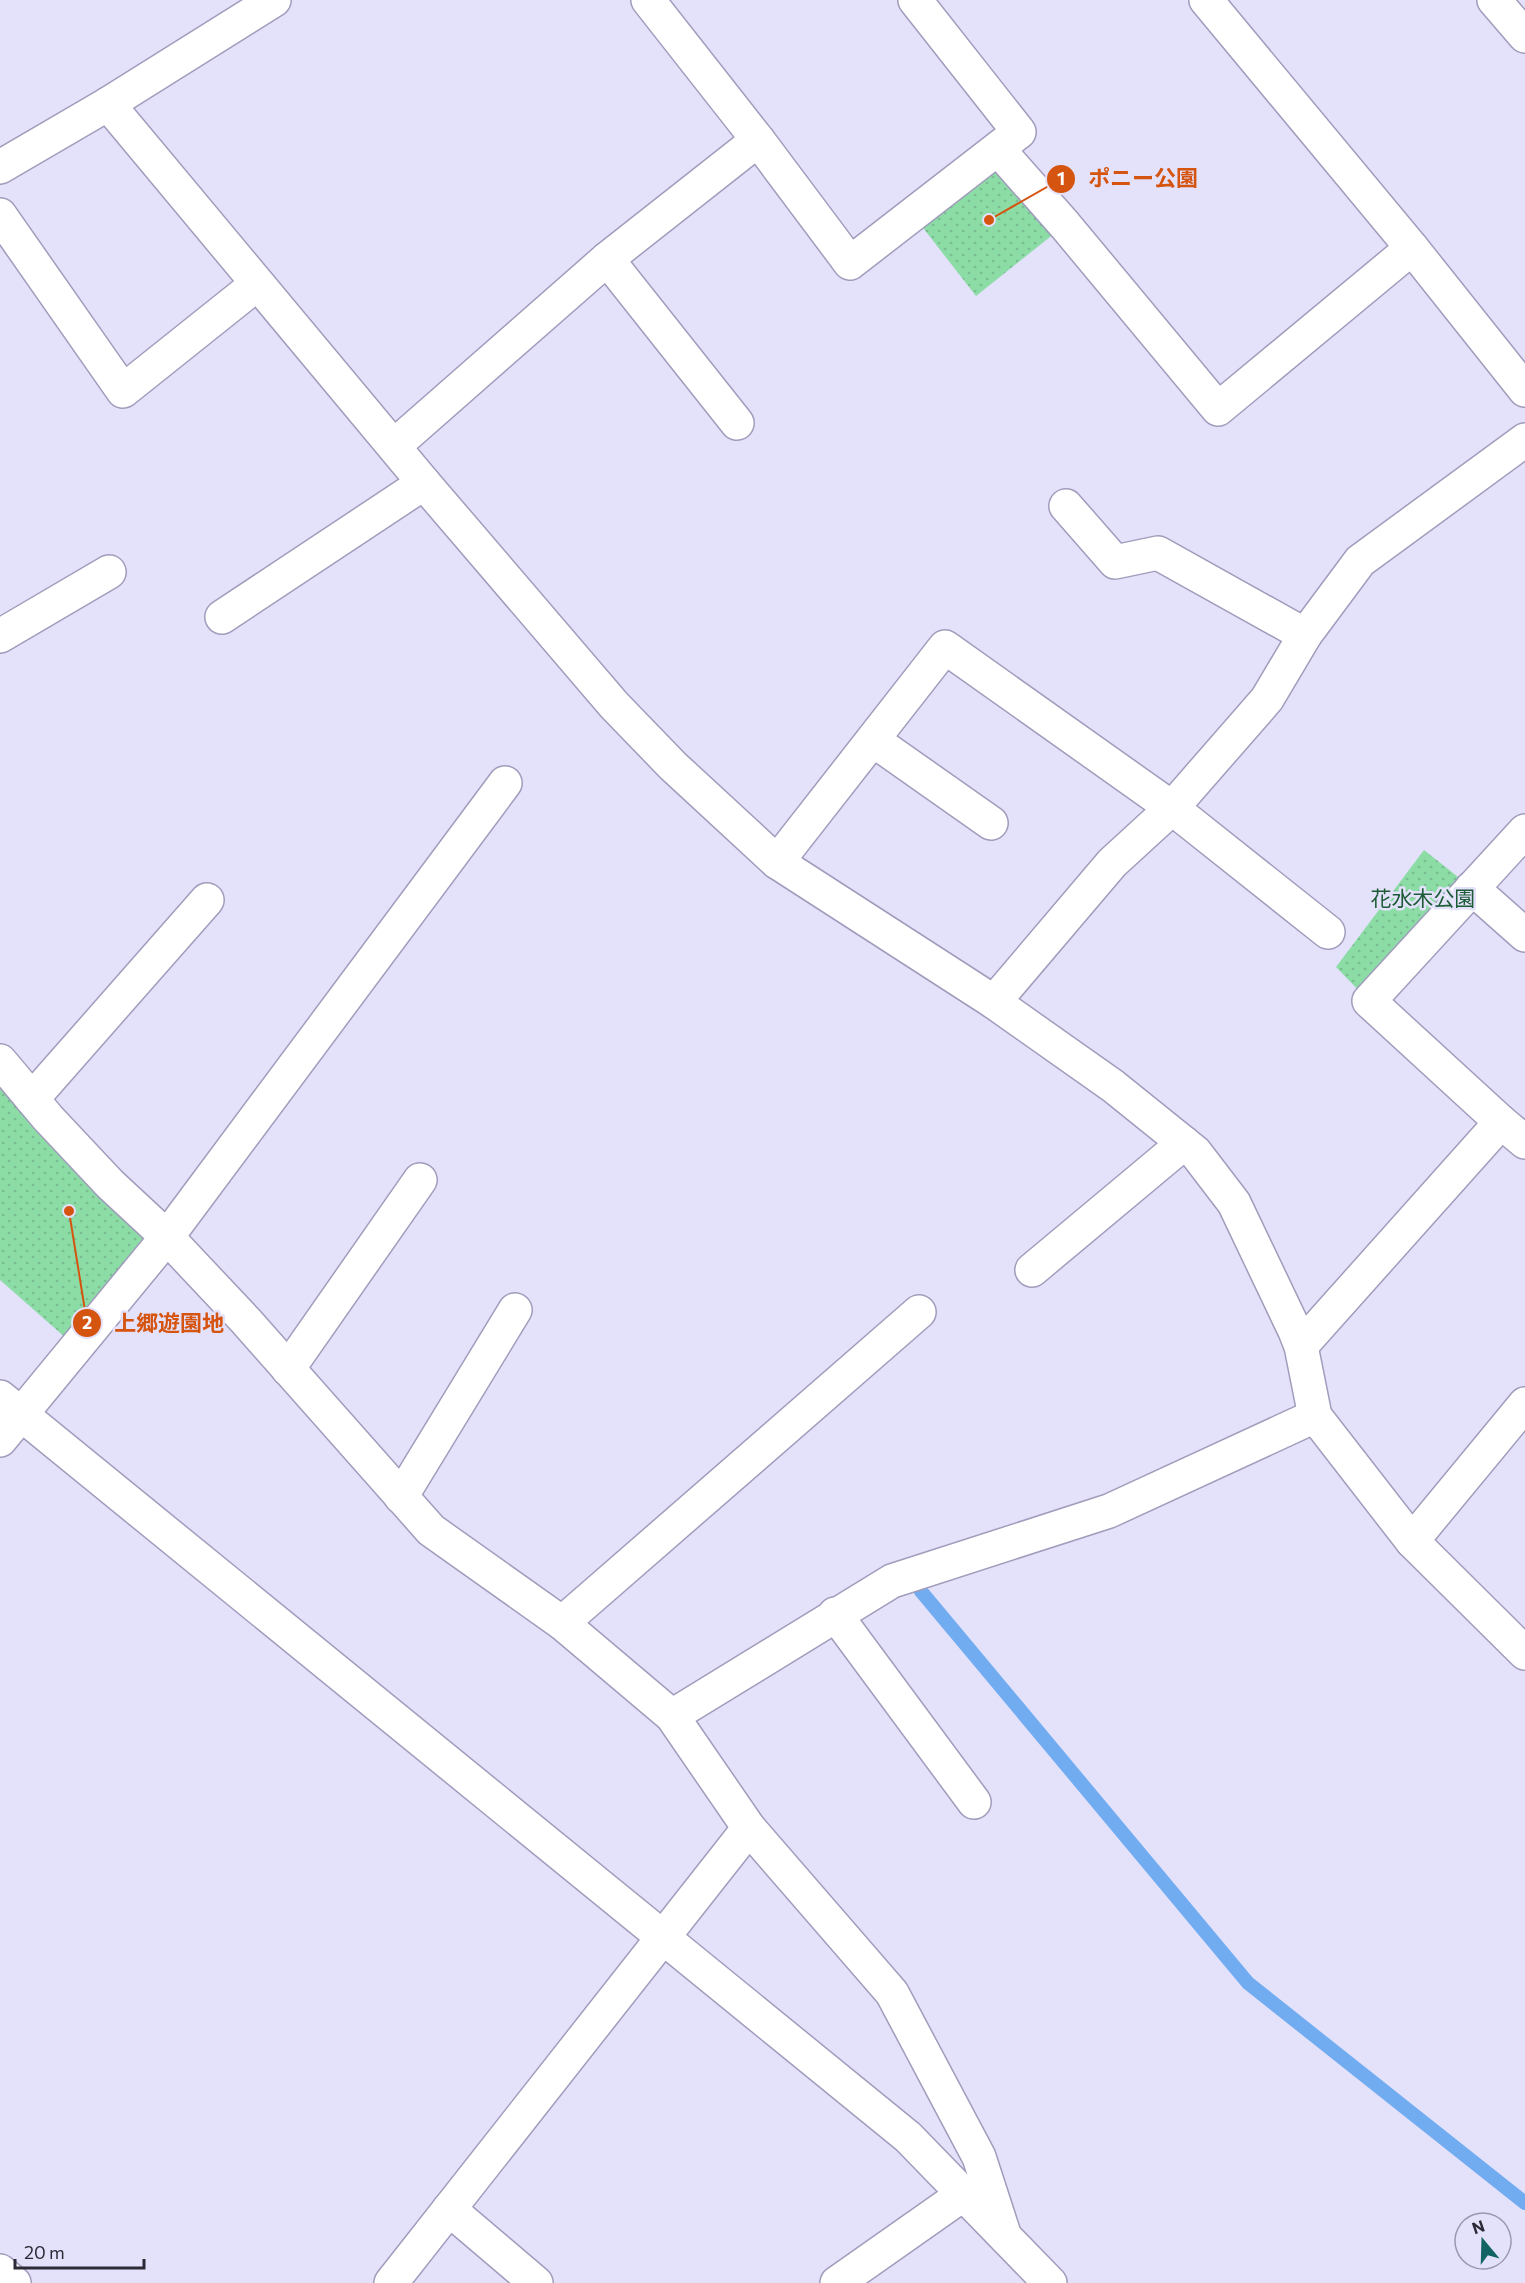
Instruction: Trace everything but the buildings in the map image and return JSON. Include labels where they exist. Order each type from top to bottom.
[{"type":"street","points":[[0,167],[108,104],[274,0]]},
{"type":"street","points":[[648,0],[758,140],[850,263],[1018,132],[915,0]]},
{"type":"street","points":[[1494,0],[1525,36]]},
{"type":"street","points":[[1208,1],[1412,248],[1525,390]]},
{"type":"street","points":[[108,104],[424,483],[614,705],[673,766],[777,862],[994,1002],[1113,1086],[1195,1152],[1234,1203],[1301,1346],[1315,1416],[1412,1541],[1525,1653]]},
{"type":"street","points":[[394,446],[607,259],[758,140]]},
{"type":"street","points":[[998,149],[1065,225],[1218,409],[1412,248]]},
{"type":"street","points":[[0,215],[123,391],[257,284]]},
{"type":"street","points":[[607,259],[737,423]]},
{"type":"street","points":[[994,1002],[1112,863],[1172,808],[1267,699],[1305,635],[1360,561],[1525,440]]},
{"type":"street","points":[[222,616],[424,483]]},
{"type":"street","points":[[1066,507],[1115,562],[1158,553],[1305,635]]},
{"type":"street","points":[[0,636],[109,572]]},
{"type":"street","points":[[777,862],[945,647],[1172,808],[1328,932]]},
{"type":"street","points":[[873,740],[991,823]]},
{"type":"street","points":[[0,1440],[11,1406],[166,1237],[505,783]]},
{"type":"street","points":[[1301,1346],[1513,1132],[1369,1001],[1525,831]]},
{"type":"street","points":[[1472,888],[1525,935]]},
{"type":"street","points":[[32,1099],[207,900]]},
{"type":"street","points":[[0,1061],[110,1184],[166,1237],[288,1369],[431,1530],[562,1623],[672,1716],[748,1828],[891,1993],[979,2157],[1004,2234]]},
{"type":"street","points":[[1032,1270],[1184,1143]]},
{"type":"street","points":[[288,1369],[420,1180]]},
{"type":"street","points":[[401,1497],[515,1310]]},
{"type":"street","points":[[562,1623],[919,1312]]},
{"type":"street","points":[[1412,1541],[1525,1404]]},
{"type":"street","points":[[11,1406],[908,2137],[965,2193],[1050,2283]]},
{"type":"street","points":[[672,1716],[892,1581],[1109,1511],[1315,1416]]},
{"type":"street","points":[[835,1614],[974,1802]]},
{"type":"street","points":[[391,2283],[748,1828]]},
{"type":"street","points":[[837,2283],[965,2193]]},
{"type":"street","points":[[449,2209],[536,2283]]},
{"type":"street","points":[[0,2271],[14,2283]]},
{"type":"green space","points":[[999,144],[1065,225],[976,296],[913,215]]},
{"type":"green space","name":"花水木公園","points":[[1424,850],[1472,888],[1369,1001],[1336,967]]},
{"type":"green space","points":[[0,1057],[167,1237],[75,1346],[0,1280]]},
{"type":"waterway","points":[[920,1590],[1248,1983],[1525,2203]]},
{"type":"place","name":"ポニー公園","points":[[989,220]]},
{"type":"place","name":"上郷遊園地","points":[[69,1211]]}]
